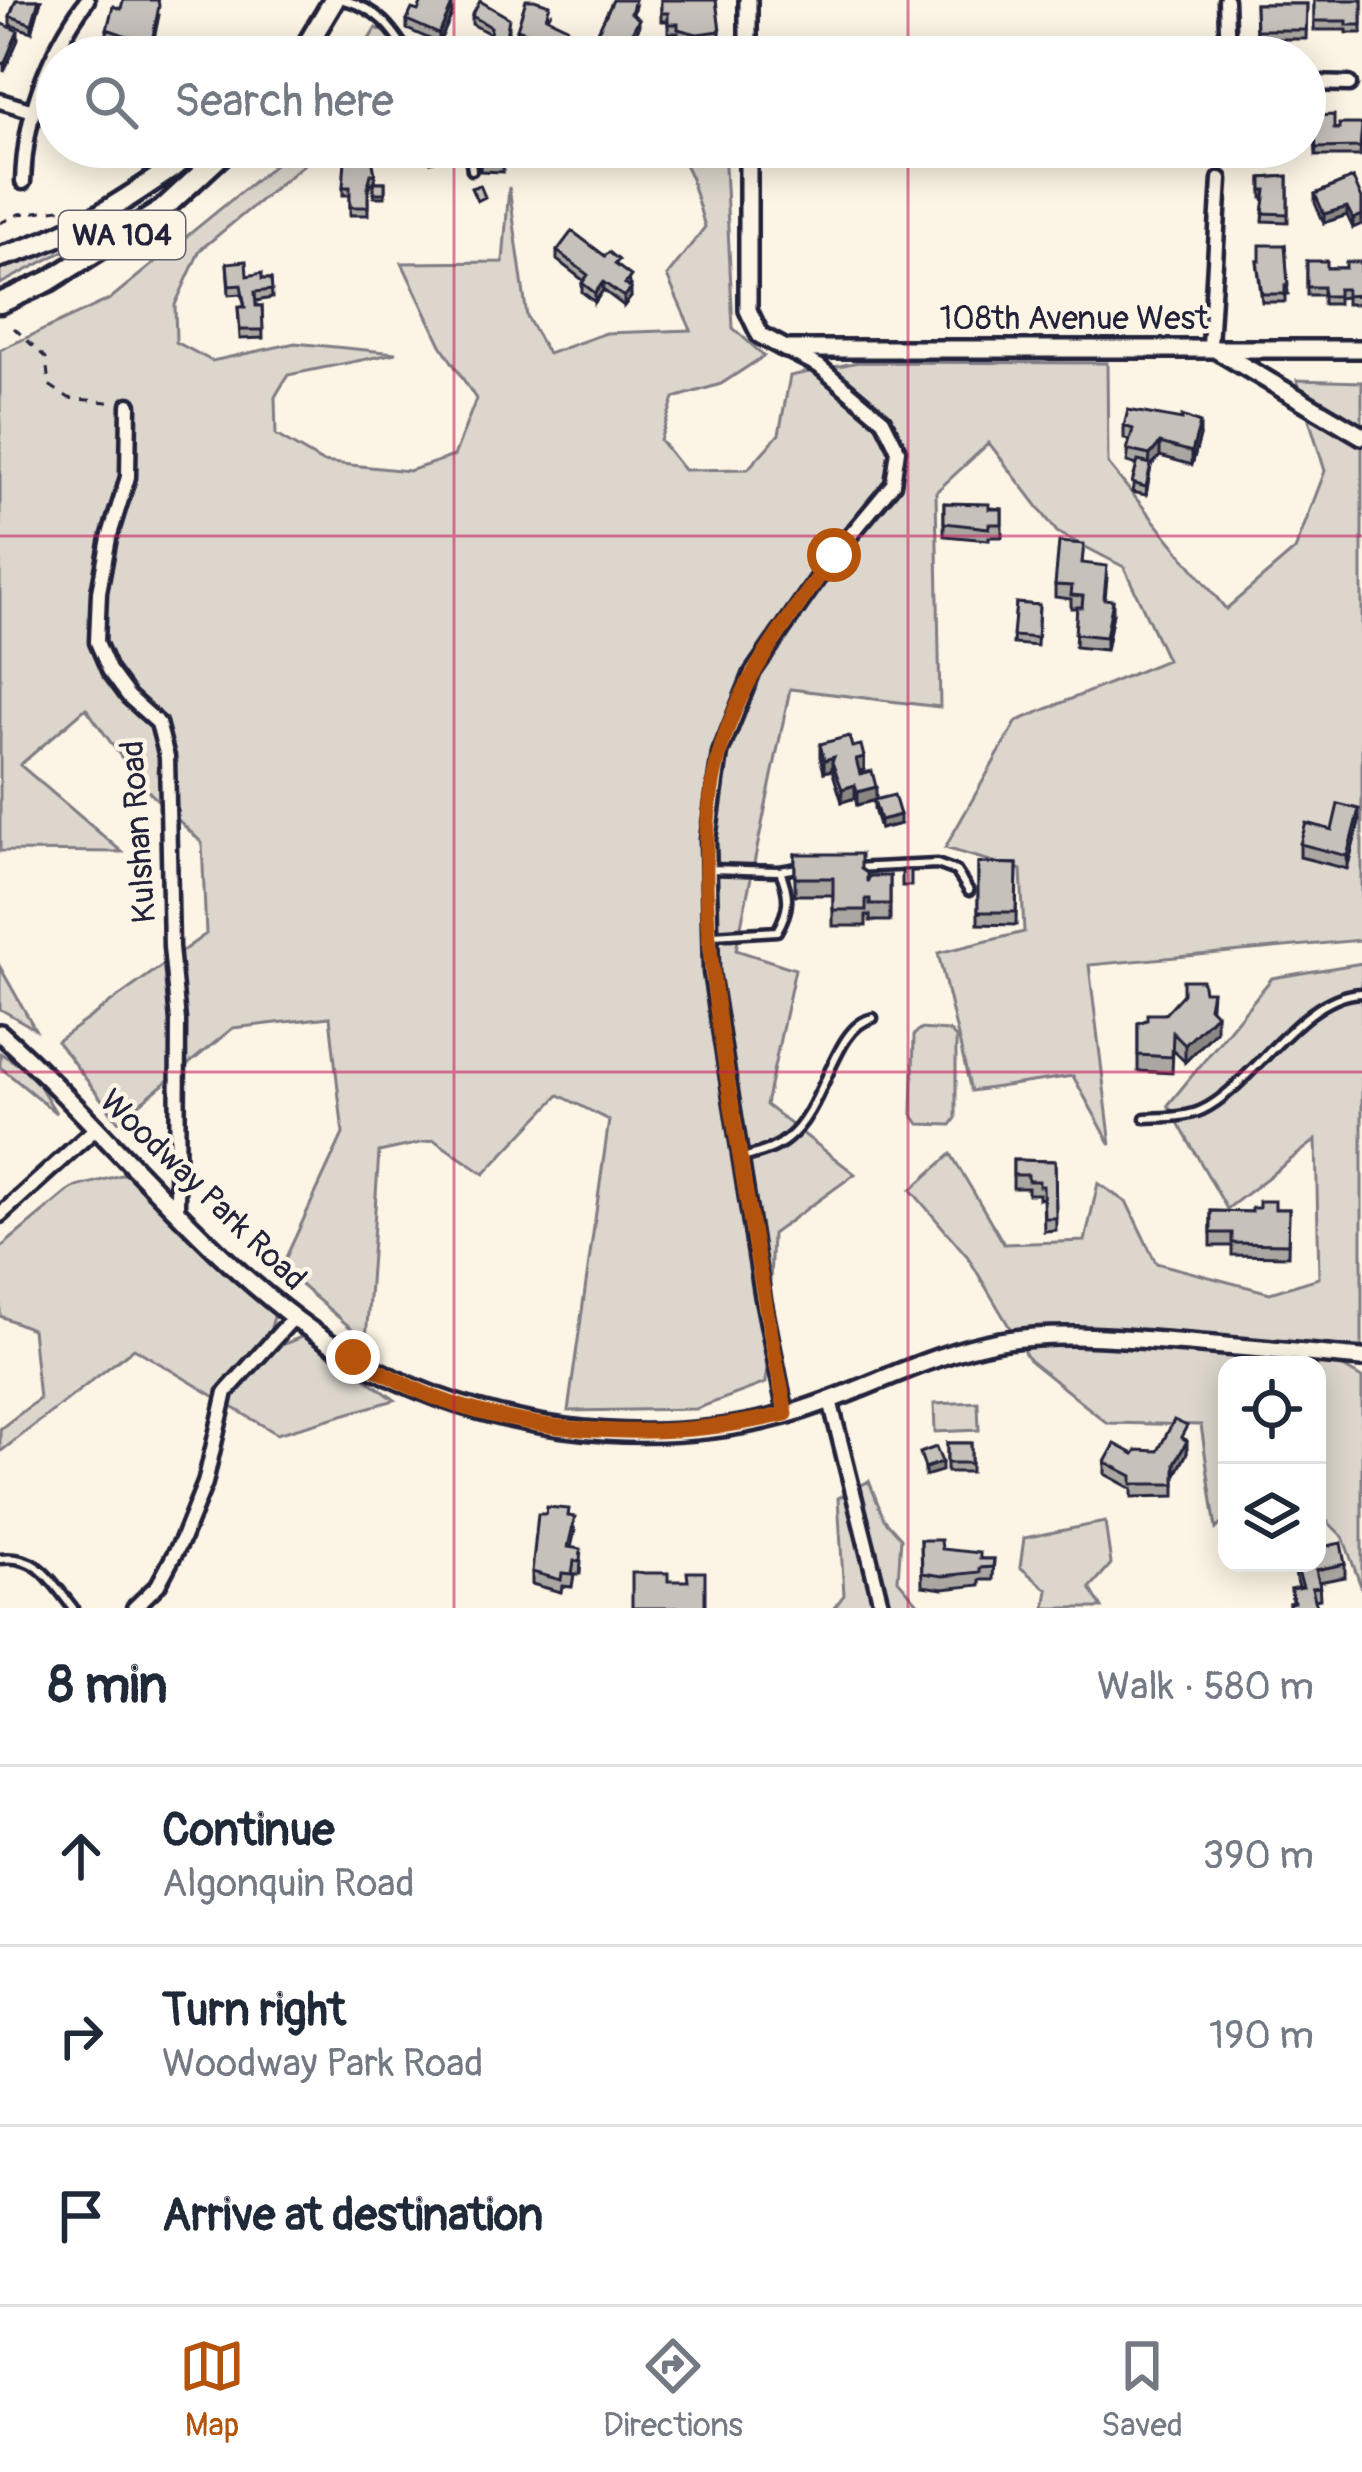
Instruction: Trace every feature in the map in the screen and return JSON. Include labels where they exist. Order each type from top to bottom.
[{"type":"main road","points":[[313,36],[334,0]]},
{"type":"main road","name":"WA 104","points":[[0,257],[94,218],[170,168]]},
{"type":"main road","name":"WA 104","points":[[0,303],[50,281],[162,210],[207,168]]},
{"type":"street","points":[[65,36],[87,0]]},
{"type":"street","points":[[748,0],[748,36]]},
{"type":"street","points":[[1226,0],[1227,36]]},
{"type":"street","points":[[1326,83],[1349,84]]},
{"type":"street","points":[[22,182],[36,95]]},
{"type":"street","points":[[0,101],[30,110]]},
{"type":"street","points":[[748,168],[748,310],[760,335],[819,366],[884,420],[898,450],[892,484],[834,555],[752,673],[720,753],[707,869],[711,972],[786,1414]]},
{"type":"street","points":[[1220,179],[1210,346],[1362,436]]},
{"type":"street","points":[[1253,372],[1269,348]]},
{"type":"street","name":"108th Avenue West","points":[[786,349],[1362,349]]},
{"type":"street","name":"Kulshan Road","points":[[129,405],[128,477],[104,566],[97,642],[109,670],[129,697],[158,723],[167,758],[171,947],[178,1021],[177,1209]]},
{"type":"street","name":"Woodway Park Road","points":[[0,1033],[254,1286],[353,1357],[424,1394],[466,1408],[607,1431],[706,1428],[786,1414],[940,1358],[1001,1341],[1042,1336],[1128,1338],[1362,1358]]},
{"type":"street","points":[[0,1215],[96,1128]]},
{"type":"street","points":[[134,1608],[158,1585],[182,1540],[205,1483],[226,1392],[294,1317]]},
{"type":"street","points":[[830,1400],[882,1608]]},
{"type":"lane","points":[[344,0],[366,6],[398,36]]},
{"type":"lane","points":[[848,868],[937,864],[956,871],[969,892]]},
{"type":"lane","points":[[707,869],[780,872],[815,868]]},
{"type":"lane","points":[[709,936],[777,932],[787,914],[788,892],[780,872]]},
{"type":"lane","points":[[1145,1118],[1198,1112],[1217,1101],[1306,1019],[1353,993],[1362,993]]},
{"type":"lane","points":[[740,1159],[790,1138],[819,1101],[846,1037],[856,1024],[873,1018]]},
{"type":"lane","points":[[0,1559],[26,1558],[38,1564],[73,1608]]},
{"type":"path","points":[[1220,179],[1221,168]]},
{"type":"path","points":[[0,223],[37,211],[84,206]]},
{"type":"path","points":[[14,328],[46,358],[49,386],[69,398],[129,405]]},
{"type":"shaded area","points":[[270,168],[300,168],[200,250],[175,305],[176,342],[212,361],[295,343],[396,353],[288,375],[275,397],[276,435],[322,462],[409,471],[454,456],[476,399],[441,345],[402,263],[503,262],[509,187],[527,317],[548,354],[606,333],[691,330],[667,276],[705,227],[687,168],[725,168],[733,328],[764,356],[721,384],[674,398],[660,440],[684,470],[748,469],[779,434],[790,376],[858,362],[1107,363],[1108,464],[1226,609],[1295,550],[1325,471],[1297,380],[1362,382],[1362,940],[1089,965],[1111,1145],[1073,1076],[971,1091],[938,953],[1024,932],[1021,870],[945,848],[1017,721],[1167,660],[1124,567],[1057,532],[989,443],[936,492],[940,707],[790,689],[736,950],[795,969],[766,1105],[855,1174],[772,1234],[766,1383],[696,1409],[568,1411],[609,1120],[559,1095],[484,1174],[434,1140],[379,1152],[366,1341],[281,1268],[343,1134],[330,1017],[233,1028],[118,1121],[57,1041],[206,934],[202,843],[140,783],[86,708],[20,765],[122,852],[0,851],[0,350],[110,299]]},
{"type":"shaded area","points":[[93,227],[97,234],[0,284],[0,264]]},
{"type":"shaded area","points":[[1362,963],[1362,1349],[1340,1365],[1362,1378],[1362,1589],[1343,1537],[1326,1520],[1326,1356],[1218,1356],[1216,1529],[1201,1425],[1107,1423],[1029,1360],[968,1257],[911,1190],[951,1154],[1004,1244],[1085,1241],[1098,1183],[1127,1203],[1156,1263],[1270,1293],[1319,1278],[1316,1140],[1227,1209],[1168,1105],[1272,978]]},
{"type":"shaded area","points":[[0,967],[35,1029],[0,1009]]},
{"type":"shaded area","points":[[920,1029],[949,1031],[956,1038],[956,1118],[951,1125],[919,1124],[912,1114],[914,1035]]},
{"type":"shaded area","points":[[0,1053],[32,1073],[56,1113],[0,1067]]},
{"type":"shaded area","points":[[129,1173],[276,1310],[270,1331],[282,1345],[306,1335],[395,1400],[277,1434],[134,1348],[0,1452],[0,1429],[39,1399],[32,1329],[0,1316],[0,1248],[72,1188]]},
{"type":"shaded area","points":[[978,1402],[979,1430],[935,1432],[934,1404]]},
{"type":"shaded area","points":[[869,1481],[884,1519],[901,1538],[898,1580],[922,1608],[834,1608],[844,1595],[838,1498]]},
{"type":"shaded area","points":[[1105,1522],[1111,1564],[1090,1588],[1102,1608],[1045,1608],[1048,1590],[1020,1567],[1024,1538]]},
{"type":"building","points":[[16,0],[39,0],[32,24],[10,16]]},
{"type":"building","points":[[123,0],[158,0],[153,36],[127,36],[107,29],[113,6],[121,9]]},
{"type":"building","points":[[423,0],[448,0],[452,5],[439,34],[407,20]]},
{"type":"building","points":[[526,0],[550,5],[546,17],[567,27],[564,36],[538,36],[517,29]]},
{"type":"building","points":[[613,0],[635,0],[631,13],[639,19],[630,36],[597,33]]},
{"type":"building","points":[[661,0],[716,0],[720,31],[697,34],[668,24],[668,13],[661,13]]},
{"type":"building","points":[[1314,0],[1362,0],[1362,25],[1314,21]]},
{"type":"building","points":[[480,1],[509,18],[506,36],[490,36],[491,27],[472,16]]},
{"type":"building","points":[[1255,4],[1307,4],[1306,30],[1256,30]]},
{"type":"building","points":[[0,23],[18,31],[4,64],[0,63]]},
{"type":"building","points":[[1326,115],[1334,115],[1334,129],[1339,124],[1360,124],[1360,147],[1326,148]]},
{"type":"building","points":[[344,168],[374,168],[368,207],[350,207],[350,187],[343,187]]},
{"type":"building","points":[[1288,176],[1288,214],[1263,213],[1266,190],[1262,190],[1262,178]]},
{"type":"building","points":[[1353,178],[1362,199],[1362,215],[1353,219],[1347,207],[1324,214],[1315,194]]},
{"type":"building","points":[[374,182],[385,182],[385,193],[374,193]]},
{"type":"building","points":[[480,185],[485,197],[477,201],[471,188]]},
{"type":"building","points":[[572,231],[605,256],[609,252],[619,260],[615,264],[631,276],[625,284],[631,289],[624,297],[603,282],[595,293],[582,283],[588,275],[557,251]]},
{"type":"building","points":[[1260,245],[1285,245],[1285,294],[1262,294],[1257,261]]},
{"type":"building","points":[[246,261],[247,276],[262,273],[262,279],[271,279],[272,290],[255,292],[256,306],[262,306],[263,330],[240,330],[238,307],[245,307],[241,285],[229,286],[227,263]]},
{"type":"building","points":[[1307,261],[1327,261],[1327,268],[1361,262],[1361,295],[1346,296],[1346,289],[1338,289],[1338,296],[1323,296],[1323,287],[1307,287]]},
{"type":"building","points":[[1128,410],[1182,420],[1182,416],[1200,423],[1192,452],[1160,443],[1150,455],[1127,450],[1133,429],[1124,426]]},
{"type":"building","points":[[1138,461],[1151,464],[1146,487],[1132,483]]},
{"type":"building","points":[[944,503],[989,504],[989,509],[1002,509],[1002,524],[989,524],[989,528],[944,523]]},
{"type":"building","points":[[1059,542],[1084,544],[1082,563],[1107,566],[1104,599],[1113,600],[1106,637],[1075,634],[1077,607],[1082,607],[1083,596],[1071,595],[1072,586],[1055,585]]},
{"type":"building","points":[[1016,603],[1039,605],[1037,638],[1013,636]]},
{"type":"building","points":[[849,736],[852,747],[861,745],[864,757],[856,759],[860,774],[872,771],[876,787],[857,792],[855,785],[842,789],[834,757],[824,760],[820,744]]},
{"type":"building","points":[[894,795],[900,815],[880,820],[874,800]]},
{"type":"building","points":[[1338,804],[1359,809],[1347,856],[1300,844],[1306,823],[1332,830]]},
{"type":"building","points":[[795,854],[861,854],[867,882],[870,876],[890,876],[890,904],[870,904],[866,899],[866,910],[833,910],[833,878],[795,878]]},
{"type":"building","points":[[978,863],[1017,864],[1016,912],[978,912]]},
{"type":"building","points":[[902,870],[911,870],[911,886],[902,886]]},
{"type":"building","points":[[1183,980],[1202,980],[1204,991],[1212,991],[1209,1007],[1216,1014],[1185,1045],[1173,1033],[1172,1057],[1138,1055],[1138,1023],[1147,1020],[1147,1014],[1165,1014],[1183,994]]},
{"type":"building","points":[[1013,1160],[1055,1161],[1056,1218],[1044,1218],[1043,1186],[1028,1181],[1028,1175],[1013,1175]]},
{"type":"building","points":[[1259,1201],[1275,1201],[1275,1209],[1289,1209],[1288,1244],[1232,1243],[1232,1233],[1211,1233],[1211,1211],[1252,1212],[1259,1208]]},
{"type":"building","points":[[1174,1420],[1187,1426],[1181,1437],[1187,1441],[1175,1463],[1175,1484],[1132,1484],[1132,1476],[1105,1462],[1115,1444],[1134,1454],[1158,1451]]},
{"type":"building","points":[[947,1443],[971,1443],[971,1463],[947,1463]]},
{"type":"building","points":[[936,1447],[942,1462],[925,1468],[920,1453]]},
{"type":"building","points":[[547,1507],[569,1509],[568,1516],[575,1517],[568,1547],[581,1549],[580,1562],[574,1561],[572,1574],[562,1573],[561,1580],[532,1572],[538,1514],[546,1514]]},
{"type":"building","points":[[921,1540],[941,1540],[942,1549],[980,1553],[980,1559],[994,1559],[993,1567],[943,1576],[922,1573]]},
{"type":"building","points":[[1341,1543],[1345,1564],[1326,1568],[1326,1546]]},
{"type":"building","points":[[687,1572],[705,1572],[705,1608],[632,1608],[632,1573],[668,1573],[668,1581],[688,1581]]},
{"type":"building","points":[[1298,1572],[1316,1572],[1320,1587],[1312,1588],[1317,1608],[1290,1608],[1289,1603],[1294,1602],[1291,1589],[1303,1587]]},
{"type":"route","points":[[353,1357],[424,1394],[466,1408],[570,1427],[607,1431],[706,1428],[786,1414],[742,1178],[711,972],[708,839],[720,753],[752,673],[834,555]]}]
